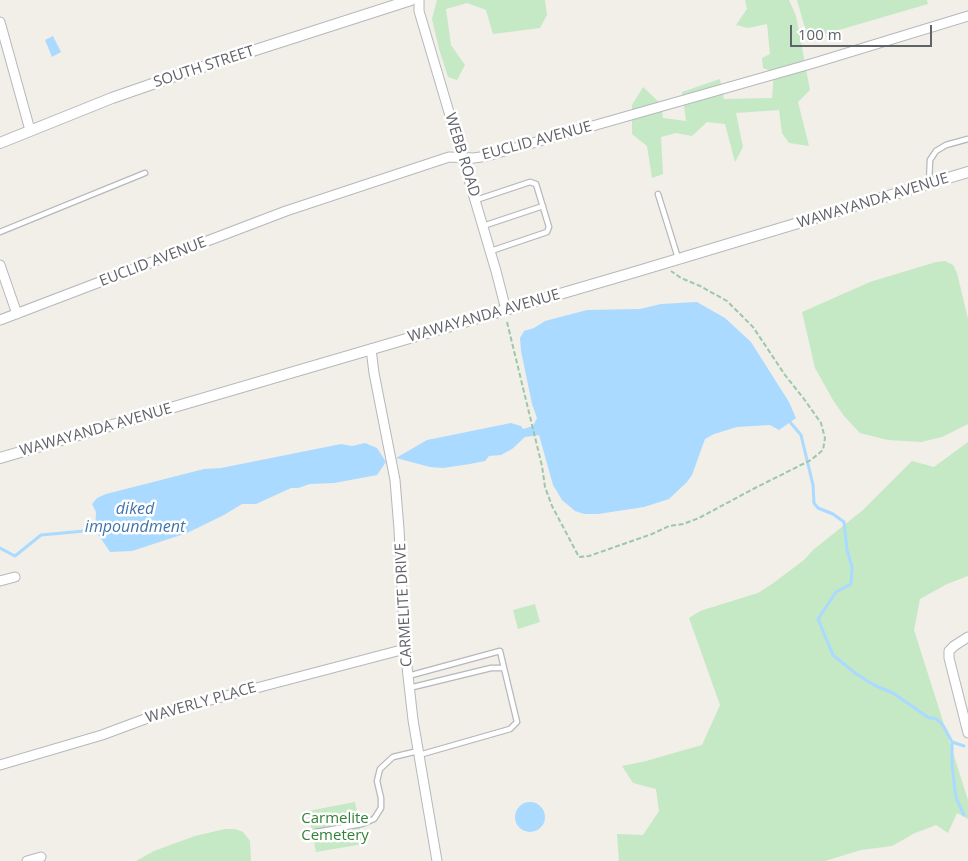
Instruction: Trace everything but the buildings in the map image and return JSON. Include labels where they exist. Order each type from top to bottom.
[{"type":"street","name":"SOUTH STREET","points":[[0,143],[112,98],[411,0]]},
{"type":"street","name":"WEBB ROAD","points":[[419,0],[419,11],[491,251],[506,310]]},
{"type":"street","name":"EUCLID AVENUE","points":[[0,320],[197,244],[449,157],[474,158],[487,156],[814,63],[968,16]]},
{"type":"street","points":[[0,22],[30,130]]},
{"type":"street","name":"WAWAYANDA AVENUE","points":[[0,458],[666,263],[968,172]]},
{"type":"street","points":[[0,266],[17,314]]},
{"type":"street","name":"CARMELITE DRIVE","points":[[371,349],[395,480],[409,688],[437,861]]},
{"type":"street","points":[[0,581],[15,577]]},
{"type":"street","points":[[968,637],[949,651],[949,658],[968,733]]},
{"type":"street","name":"WAVERLY PLACE","points":[[0,765],[102,735],[161,713],[405,649]]},
{"type":"street","points":[[27,861],[41,857]]},
{"type":"lane","points":[[928,184],[930,160],[936,151],[946,145],[968,139]]},
{"type":"lane","points":[[0,232],[145,173]]},
{"type":"lane","points":[[476,200],[530,182],[536,184],[543,206],[549,227],[546,232],[491,251]]},
{"type":"lane","points":[[658,194],[678,259]]},
{"type":"lane","points":[[483,226],[543,206]]},
{"type":"lane","points":[[316,832],[362,824],[374,819],[381,808],[377,774],[393,757],[419,753],[510,729],[517,722],[500,651],[408,676]]},
{"type":"lane","points":[[409,688],[491,668],[504,668]]},
{"type":"path","points":[[507,322],[542,466],[544,486],[578,557],[589,556],[652,534],[669,526],[683,524],[699,518],[811,460],[823,450],[825,438],[821,423],[785,375],[753,327],[727,301],[672,273],[666,263]]},
{"type":"green space","points":[[437,0],[545,0],[547,15],[540,28],[493,34],[486,10],[467,3],[446,9],[451,45],[465,65],[457,80],[448,77],[439,49],[432,19]]},
{"type":"green space","points":[[745,0],[789,0],[796,16],[810,90],[798,102],[809,146],[789,143],[782,133],[779,110],[736,113],[743,147],[735,162],[725,124],[707,122],[692,136],[676,133],[661,137],[663,174],[652,178],[647,146],[632,134],[632,105],[643,87],[661,104],[663,118],[686,121],[682,92],[720,79],[724,99],[772,98],[774,72],[763,68],[762,58],[770,54],[767,24],[748,28],[736,25],[747,9]]},
{"type":"green space","points":[[797,0],[927,0],[928,4],[808,39]]},
{"type":"green space","points":[[945,261],[953,265],[957,273],[968,319],[968,424],[942,437],[921,442],[888,440],[860,433],[844,416],[815,368],[802,312],[870,282]]},
{"type":"green space","points":[[968,442],[968,576],[947,584],[920,599],[914,630],[968,800],[968,819],[957,813],[948,833],[936,825],[915,833],[892,846],[861,850],[825,861],[619,861],[617,834],[643,835],[659,811],[656,789],[633,783],[622,766],[702,745],[720,705],[689,618],[700,611],[758,593],[804,560],[813,550],[863,510],[912,461],[934,467]]},
{"type":"green space","points":[[535,604],[540,622],[518,629],[513,610]]},
{"type":"green space","name":"Carmelite Cemetery","points":[[355,802],[363,844],[316,852],[308,811]]},
{"type":"green space","points":[[225,829],[235,829],[243,832],[250,841],[251,861],[136,861],[154,851],[195,836]]},
{"type":"water","points":[[53,36],[61,52],[52,57],[45,40]]},
{"type":"water","points":[[697,302],[725,318],[751,342],[789,402],[796,418],[779,430],[770,425],[737,427],[714,434],[705,439],[692,475],[669,499],[644,507],[598,514],[584,514],[575,511],[562,500],[553,485],[539,435],[525,437],[512,449],[501,455],[489,456],[485,461],[470,464],[443,468],[430,467],[396,458],[427,440],[511,423],[521,426],[523,429],[533,426],[537,418],[532,404],[521,351],[520,338],[524,331],[534,328],[545,321],[587,310],[640,309],[661,304]]},
{"type":"water","name":"diked impoundment","points":[[365,443],[377,448],[386,462],[377,475],[291,488],[256,504],[242,504],[187,533],[132,551],[110,552],[95,530],[96,512],[92,504],[97,498],[106,494],[204,469],[221,468],[341,444],[352,446]]},
{"type":"water","points":[[530,802],[541,806],[545,817],[541,828],[530,832],[519,828],[515,817],[519,806]]},
{"type":"waterway","points":[[790,422],[801,435],[813,485],[814,503],[818,508],[833,514],[844,522],[847,550],[852,567],[851,584],[836,592],[818,619],[833,655],[855,673],[874,685],[893,693],[929,718],[939,721],[952,742],[964,746]]},
{"type":"waterway","points":[[0,548],[15,556],[41,535],[95,530]]},
{"type":"waterway","points":[[952,742],[955,791],[964,815]]}]
